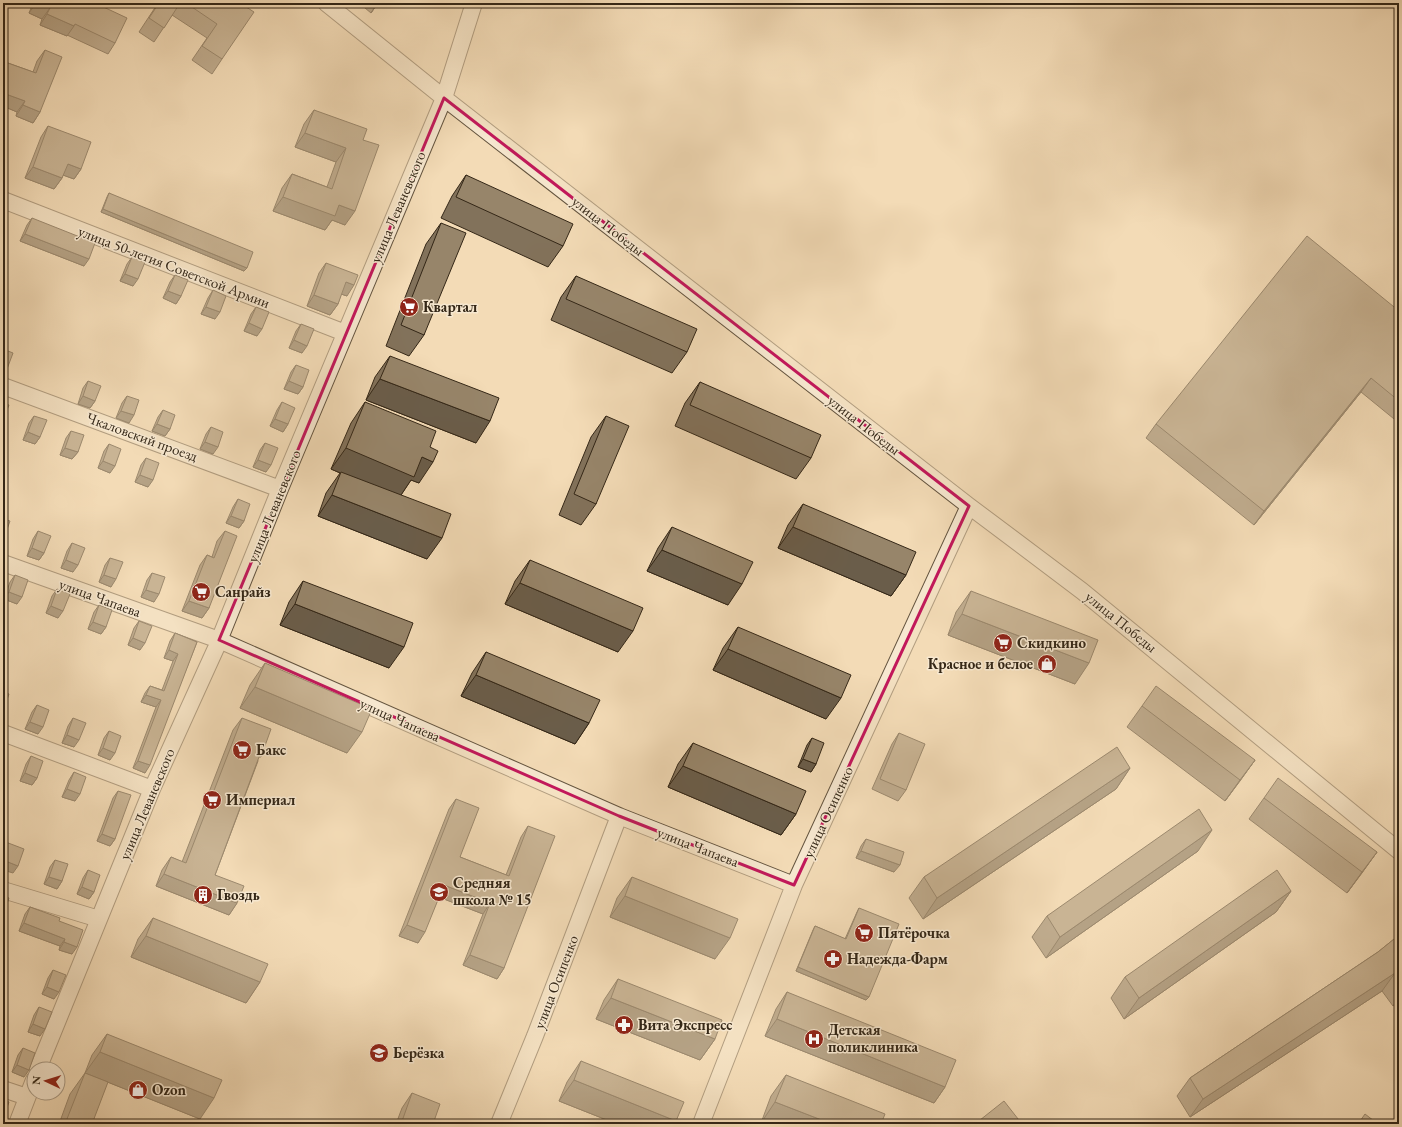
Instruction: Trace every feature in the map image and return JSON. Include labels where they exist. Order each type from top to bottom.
[{"type":"street","name":"улица Победы","points":[[326,3],[444,98],[969,506],[1082,590],[1399,851]]},
{"type":"street","name":"улица Леваневского","points":[[41,1061],[152,789],[219,640],[280,488],[444,98],[474,3]]},
{"type":"street","name":"улица 50-летия Советской Армии","points":[[3,200],[345,333]]},
{"type":"street","name":"Чкаловский проезд","points":[[3,386],[280,488]]},
{"type":"street","name":"улица Осипенко","points":[[701,1124],[794,885],[969,506]]},
{"type":"street","name":"улица Чапаева","points":[[3,563],[219,640],[619,816],[794,885]]},
{"type":"street","points":[[3,733],[152,789]]},
{"type":"street","name":"улица Осипенко","points":[[499,1124],[536,1036],[619,816]]},
{"type":"street","points":[[3,890],[99,919]]},
{"type":"street","points":[[3,1089],[26,1097]]},
{"type":"street","points":[[16,1124],[26,1099]]},
{"type":"highlighted area","points":[[444,98],[969,506],[794,885],[619,816],[219,640]]},
{"type":"building","points":[[37,3],[95,3],[127,18],[115,43],[75,24],[74,26],[47,14],[50,8]]},
{"type":"building","points":[[159,3],[180,3],[164,28],[149,18]]},
{"type":"building","points":[[186,3],[240,3],[254,12],[222,59],[202,46],[217,24]]},
{"type":"building","points":[[45,50],[62,57],[40,112],[23,105],[25,101],[3,93],[3,67],[5,62],[36,73]]},
{"type":"building","points":[[314,110],[367,129],[363,140],[379,145],[355,211],[339,205],[335,216],[283,197],[292,174],[332,189],[346,148],[305,133]]},
{"type":"building","points":[[48,126],[91,142],[81,169],[68,164],[62,178],[33,167]]},
{"type":"building","points":[[466,175],[573,224],[563,246],[456,197]]},
{"type":"building","points":[[109,193],[253,252],[247,268],[103,209]]},
{"type":"building","points":[[3,207],[6,208],[3,215]]},
{"type":"building","points":[[32,218],[95,243],[89,259],[25,234]]},
{"type":"building","points":[[441,223],[466,233],[424,335],[401,325]]},
{"type":"building","points":[[1307,236],[1399,311],[1399,401],[1371,378],[1264,511],[1156,424]]},
{"type":"building","points":[[132,257],[145,262],[138,279],[125,274]]},
{"type":"building","points":[[326,263],[358,275],[354,285],[346,282],[338,304],[314,295]]},
{"type":"building","points":[[175,275],[188,280],[181,296],[168,291]]},
{"type":"building","points":[[576,276],[697,329],[687,352],[566,299]]},
{"type":"building","points":[[213,290],[226,296],[220,312],[206,307]]},
{"type":"building","points":[[256,307],[269,312],[262,329],[249,323]]},
{"type":"building","points":[[301,324],[314,329],[307,346],[294,340]]},
{"type":"building","points":[[3,349],[13,353],[7,369],[3,368]]},
{"type":"building","points":[[390,356],[499,398],[490,421],[380,379]]},
{"type":"building","points":[[296,365],[309,370],[303,387],[289,381]]},
{"type":"building","points":[[88,381],[101,386],[95,401],[83,396]]},
{"type":"building","points":[[700,382],[821,435],[811,458],[690,405]]},
{"type":"building","points":[[127,396],[139,400],[134,415],[121,411]]},
{"type":"building","points":[[282,402],[295,408],[288,424],[275,419]]},
{"type":"building","points":[[365,402],[436,431],[430,447],[438,451],[433,462],[422,457],[414,477],[346,448]]},
{"type":"building","points":[[3,403],[9,405],[3,420]]},
{"type":"building","points":[[163,410],[175,415],[170,429],[157,424]]},
{"type":"building","points":[[34,416],[47,420],[40,437],[28,432]]},
{"type":"building","points":[[606,416],[629,426],[596,504],[574,494]]},
{"type":"building","points":[[211,427],[223,432],[218,447],[205,442]]},
{"type":"building","points":[[71,431],[84,435],[78,452],[65,448]]},
{"type":"building","points":[[265,443],[278,448],[271,465],[258,460]]},
{"type":"building","points":[[109,444],[121,449],[115,466],[103,461]]},
{"type":"building","points":[[146,458],[159,463],[153,480],[140,475]]},
{"type":"building","points":[[341,472],[451,514],[442,538],[332,495]]},
{"type":"building","points":[[238,499],[250,504],[244,521],[231,516]]},
{"type":"building","points":[[803,504],[916,552],[906,575],[793,527]]},
{"type":"building","points":[[3,519],[10,521],[4,538],[3,538]]},
{"type":"building","points":[[672,527],[753,562],[742,584],[662,550]]},
{"type":"building","points":[[38,531],[51,536],[44,553],[32,548]]},
{"type":"building","points":[[225,531],[237,536],[209,608],[189,601],[207,555],[214,558]]},
{"type":"building","points":[[72,543],[85,548],[78,565],[66,560]]},
{"type":"building","points":[[110,558],[123,562],[116,579],[104,575]]},
{"type":"building","points":[[530,560],[643,608],[633,631],[520,583]]},
{"type":"building","points":[[152,573],[165,577],[159,594],[146,590]]},
{"type":"building","points":[[15,575],[28,580],[22,597],[9,592]]},
{"type":"building","points":[[303,581],[413,623],[404,647],[295,604]]},
{"type":"building","points":[[57,589],[70,594],[63,611],[51,606]]},
{"type":"building","points":[[971,591],[1098,640],[1089,663],[962,614]]},
{"type":"building","points":[[99,605],[112,610],[106,627],[93,622]]},
{"type":"building","points":[[139,621],[152,626],[145,643],[133,638]]},
{"type":"building","points":[[738,627],[851,675],[841,698],[728,649]]},
{"type":"building","points":[[175,633],[197,642],[150,765],[138,761],[161,700],[146,695],[150,686],[164,691],[178,654],[169,650]]},
{"type":"building","points":[[486,652],[600,700],[589,723],[476,675]]},
{"type":"building","points":[[265,663],[372,709],[362,732],[255,687]]},
{"type":"building","points":[[1156,686],[1255,760],[1240,780],[1142,706]]},
{"type":"building","points":[[3,692],[9,694],[3,711]]},
{"type":"building","points":[[37,705],[49,710],[43,727],[30,722]]},
{"type":"building","points":[[73,718],[86,723],[79,740],[67,735]]},
{"type":"building","points":[[242,718],[271,729],[215,875],[244,886],[237,903],[164,874],[171,857],[186,863]]},
{"type":"building","points":[[109,731],[121,736],[115,753],[103,748]]},
{"type":"building","points":[[899,733],[925,744],[906,790],[880,779]]},
{"type":"building","points":[[812,738],[824,743],[816,764],[803,759]]},
{"type":"building","points":[[693,743],[806,791],[796,814],[683,766]]},
{"type":"building","points":[[1117,747],[1130,768],[937,898],[924,877]]},
{"type":"building","points":[[31,756],[43,761],[37,778],[25,773]]},
{"type":"building","points":[[74,772],[86,777],[80,794],[67,789]]},
{"type":"building","points":[[1278,778],[1377,852],[1362,872],[1264,798]]},
{"type":"building","points":[[118,791],[131,795],[115,839],[102,834]]},
{"type":"building","points":[[456,799],[479,808],[460,857],[509,876],[528,826],[555,836],[504,968],[470,955],[490,903],[444,885],[425,932],[407,925]]},
{"type":"building","points":[[1199,809],[1212,830],[1060,937],[1047,916]]},
{"type":"building","points":[[866,839],[904,852],[900,865],[861,851]]},
{"type":"building","points":[[3,841],[24,849],[18,866],[3,860]]},
{"type":"building","points":[[55,860],[68,864],[62,881],[49,877]]},
{"type":"building","points":[[88,870],[100,875],[94,892],[82,887]]},
{"type":"building","points":[[1277,870],[1291,891],[1139,998],[1125,977]]},
{"type":"building","points":[[632,877],[738,919],[730,938],[625,896]]},
{"type":"building","points":[[3,896],[9,898],[3,916]]},
{"type":"building","points":[[30,907],[60,918],[59,921],[83,930],[77,947],[64,942],[65,939],[24,923]]},
{"type":"building","points":[[859,908],[899,924],[869,997],[798,967],[815,926],[846,939]]},
{"type":"building","points":[[153,918],[268,964],[260,982],[146,936]]},
{"type":"building","points":[[1399,935],[1399,978],[1395,973],[1203,1099],[1190,1078],[1378,952]]},
{"type":"building","points":[[53,970],[66,975],[59,992],[47,987]]},
{"type":"building","points":[[618,979],[722,1020],[715,1039],[611,998]]},
{"type":"building","points":[[787,992],[956,1060],[945,1087],[777,1019]]},
{"type":"building","points":[[39,1007],[52,1012],[45,1029],[33,1024]]},
{"type":"building","points":[[107,1034],[222,1080],[214,1098],[100,1052]]},
{"type":"building","points":[[23,1048],[35,1053],[32,1061],[26,1061],[26,1069],[17,1065]]},
{"type":"building","points":[[581,1061],[684,1102],[676,1121],[574,1080]]},
{"type":"building","points":[[85,1073],[108,1082],[92,1124],[65,1124]]},
{"type":"building","points":[[786,1075],[885,1114],[881,1124],[832,1124],[775,1102]]},
{"type":"building","points":[[412,1093],[440,1104],[433,1124],[401,1124]]},
{"type":"building","points":[[3,1100],[9,1102],[3,1119]]},
{"type":"building","points":[[1004,1101],[1022,1124],[975,1124]]},
{"type":"building","points":[[1365,1114],[1378,1124],[1358,1124]]},
{"type":"place","name":"Квартал","points":[[409,307]]},
{"type":"place","name":"Санрайз","points":[[201,592]]},
{"type":"place","name":"Скидкино","points":[[1003,643]]},
{"type":"place","name":"Красное и белое","points":[[1047,664]]},
{"type":"place","name":"Бакс","points":[[242,750]]},
{"type":"place","name":"Империал","points":[[212,800]]},
{"type":"place","name":"Средняя школа № 15","points":[[439,892]]},
{"type":"place","name":"Гвоздь","points":[[203,895]]},
{"type":"place","name":"Пятёрочка","points":[[864,933]]},
{"type":"place","name":"Надежда-Фарм","points":[[833,959]]},
{"type":"place","name":"Вита Экспресс","points":[[624,1025]]},
{"type":"place","name":"Детская поликлиника","points":[[814,1039]]},
{"type":"place","name":"Берёзка","points":[[379,1053]]},
{"type":"place","name":"Ozon","points":[[138,1090]]}]
